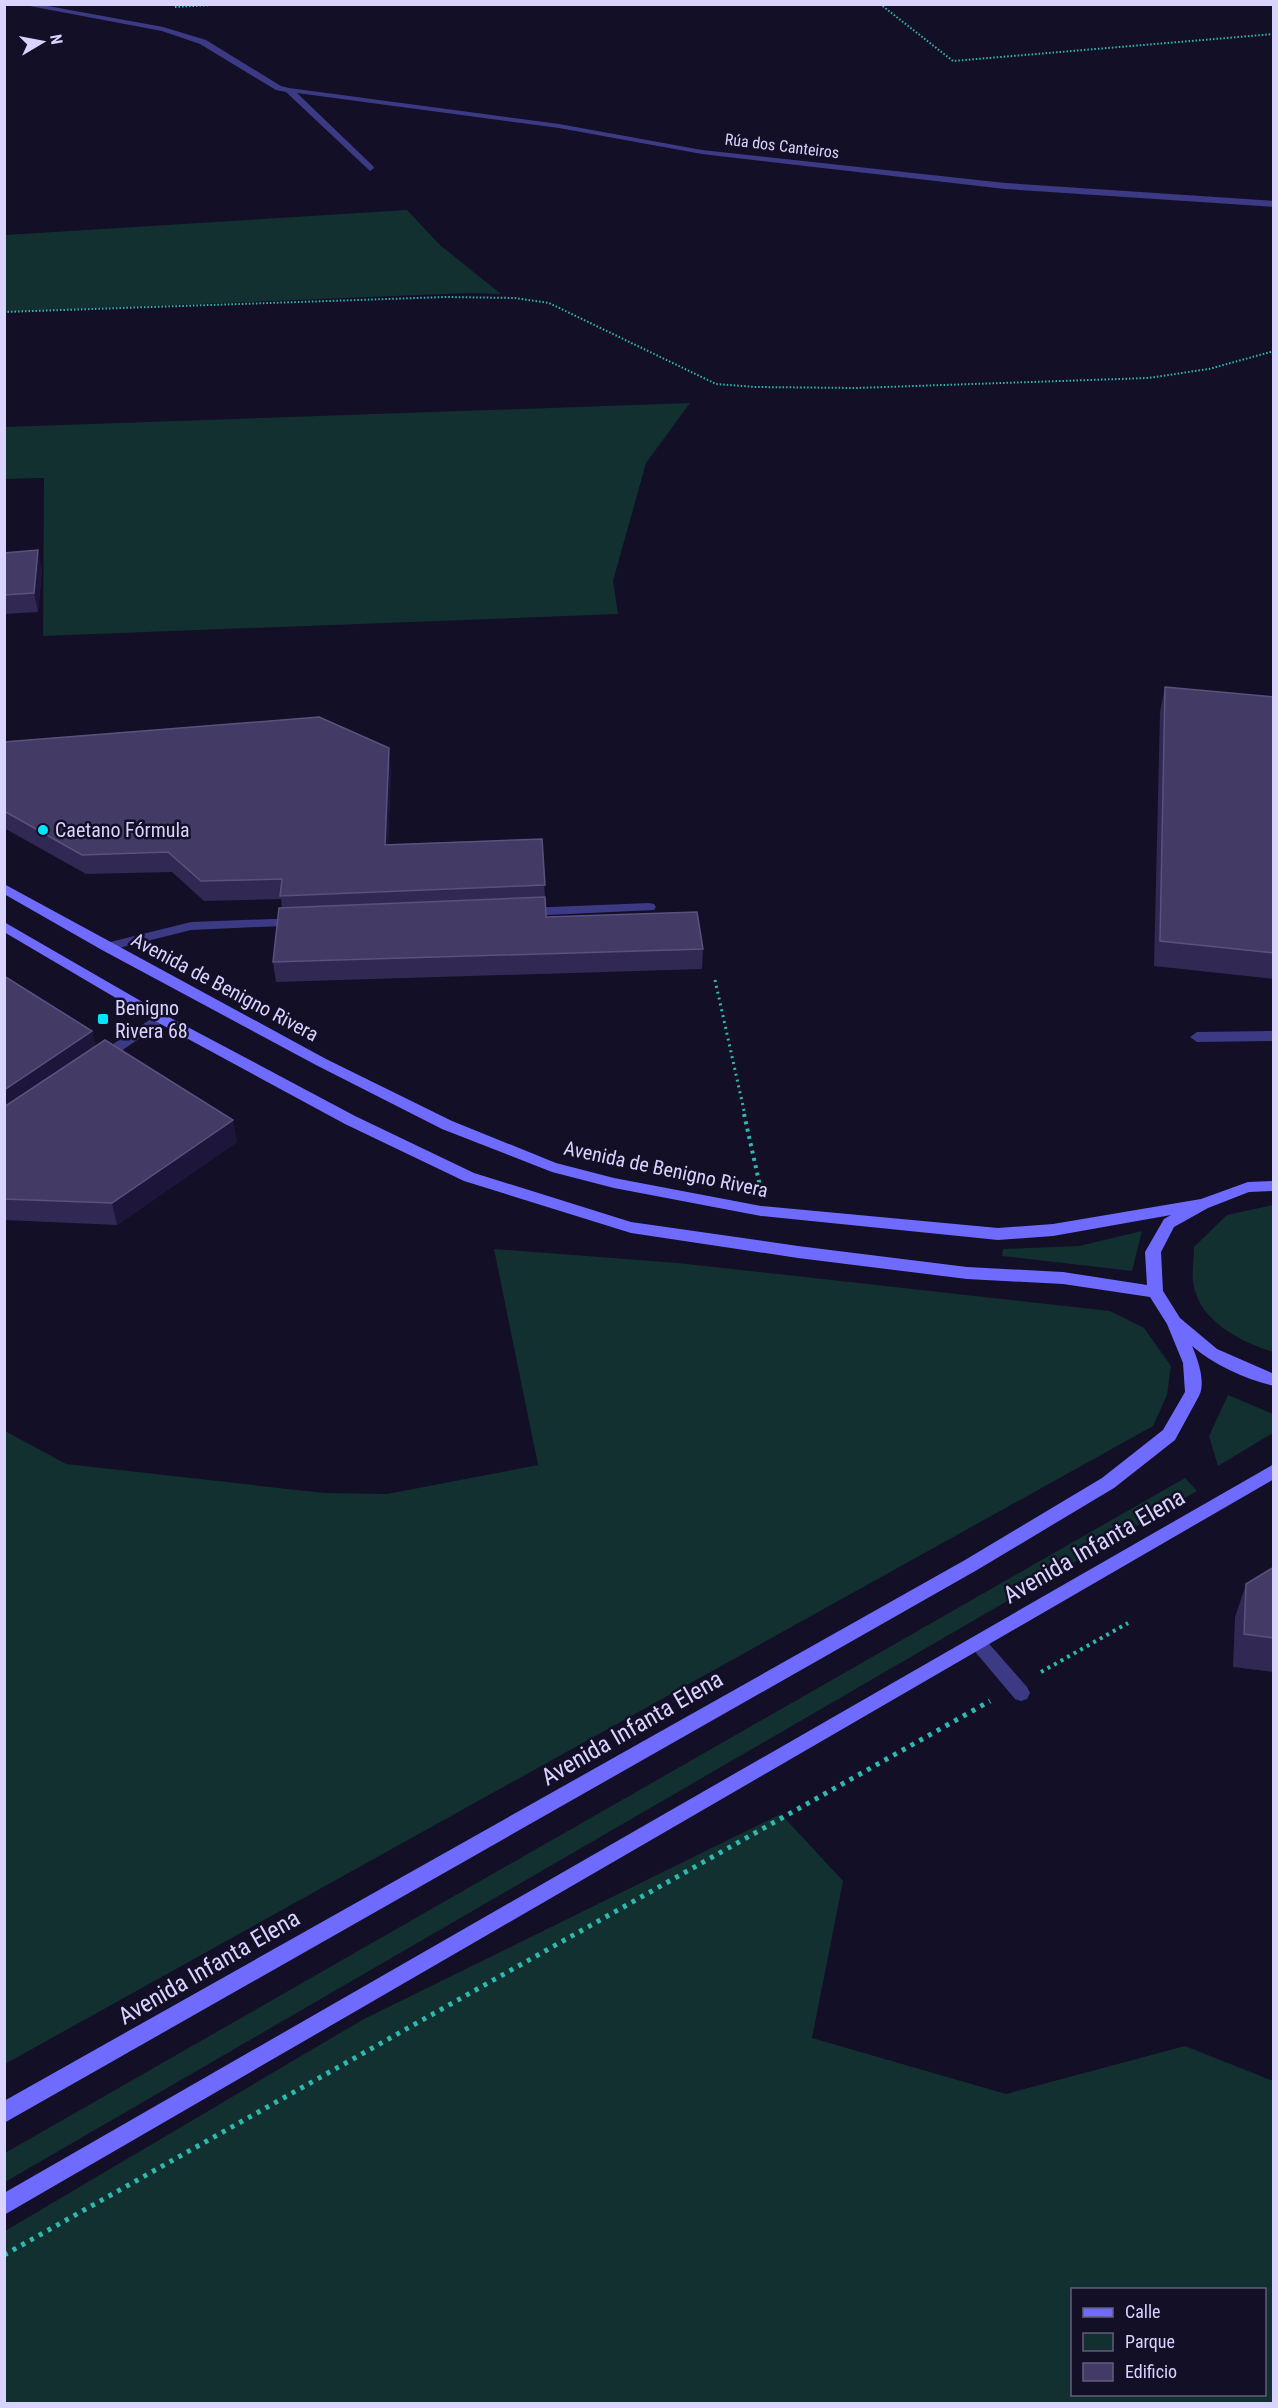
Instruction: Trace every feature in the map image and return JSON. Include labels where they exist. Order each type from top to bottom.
[{"type":"main road","name":"Avenida de Benigno Rivera","points":[[4,888],[106,947],[321,1062],[458,1130],[552,1167],[614,1183],[761,1211],[998,1234],[1053,1230],[1203,1204]]},
{"type":"main road","points":[[4,926],[160,1018],[340,1115],[469,1177],[631,1227],[798,1252],[967,1273],[1063,1278],[1155,1292]]},
{"type":"main road","points":[[1274,1186],[1248,1187],[1203,1204],[1169,1223],[1153,1252],[1155,1292],[1174,1322],[1211,1353],[1262,1377],[1274,1380]]},
{"type":"main road","name":"Avenida Infanta Elena","points":[[4,2113],[852,1632],[1108,1483],[1169,1435],[1193,1392],[1191,1363],[1174,1322]]},
{"type":"main road","name":"Avenida Infanta Elena","points":[[4,2205],[1274,1471]]},
{"type":"street","points":[[22,4],[119,20],[173,32],[203,42],[279,88],[290,90],[370,168]]},
{"type":"street","name":"Rúa dos Canteiros","points":[[290,90],[559,126],[702,152],[1005,186],[1274,204]]},
{"type":"street","points":[[508,913],[649,907]]},
{"type":"street","points":[[106,947],[191,926],[308,921]]},
{"type":"street","points":[[92,1065],[160,1018]]},
{"type":"street","points":[[1197,1037],[1274,1036]]},
{"type":"street","points":[[978,1642],[1018,1690]]},
{"type":"path","points":[[880,4],[953,61],[1274,34]]},
{"type":"path","points":[[4,312],[446,297],[515,298],[549,303],[716,384],[756,387],[856,388],[1148,378],[1209,369],[1274,351]]},
{"type":"path","points":[[715,980],[760,1187],[761,1211]]},
{"type":"path","points":[[4,2255],[1018,1690],[1128,1623]]},
{"type":"green space","points":[[407,210],[440,245],[501,294],[468,293],[5,312],[5,235]]},
{"type":"green space","points":[[690,403],[646,463],[613,581],[618,614],[43,636],[44,478],[5,479],[5,427]]},
{"type":"green space","points":[[1274,1205],[1273,1352],[1250,1344],[1218,1324],[1201,1305],[1194,1288],[1193,1276],[1194,1247],[1227,1215]]},
{"type":"green space","points":[[1142,1231],[1132,1271],[1002,1256],[1003,1249],[1079,1246]]},
{"type":"green space","points":[[494,1249],[678,1263],[1110,1311],[1144,1328],[1171,1366],[1167,1395],[1153,1426],[5,2064],[5,1431],[66,1464],[324,1493],[387,1494],[538,1465]]},
{"type":"green space","points":[[1228,1395],[1273,1414],[1273,1433],[1218,1466],[1209,1436]]},
{"type":"green space","points":[[1185,1478],[1197,1491],[5,2182],[5,2153]]},
{"type":"green space","points":[[781,1814],[843,1881],[812,2038],[1006,2094],[1185,2046],[1273,2081],[1273,2403],[5,2403],[5,2231],[362,2020]]},
{"type":"building","points":[[38,550],[34,593],[4,595],[4,553]]},
{"type":"building","points":[[1165,687],[1274,697],[1274,953],[1160,941]]},
{"type":"building","points":[[319,717],[389,748],[385,845],[542,839],[545,885],[280,896],[282,879],[201,881],[168,852],[82,855],[4,811],[4,742]]},
{"type":"building","points":[[545,897],[546,917],[697,912],[703,949],[273,962],[279,908]]},
{"type":"building","points":[[4,976],[92,1031],[4,1090]]},
{"type":"building","points":[[105,1040],[233,1120],[112,1203],[4,1199],[4,1107]]},
{"type":"building","points":[[1274,1567],[1274,1638],[1244,1634],[1246,1584]]},
{"type":"place","name":"Caetano Fórmula","points":[[43,830]]},
{"type":"place","name":"Benigno Rivera 68","points":[[103,1019]]}]
